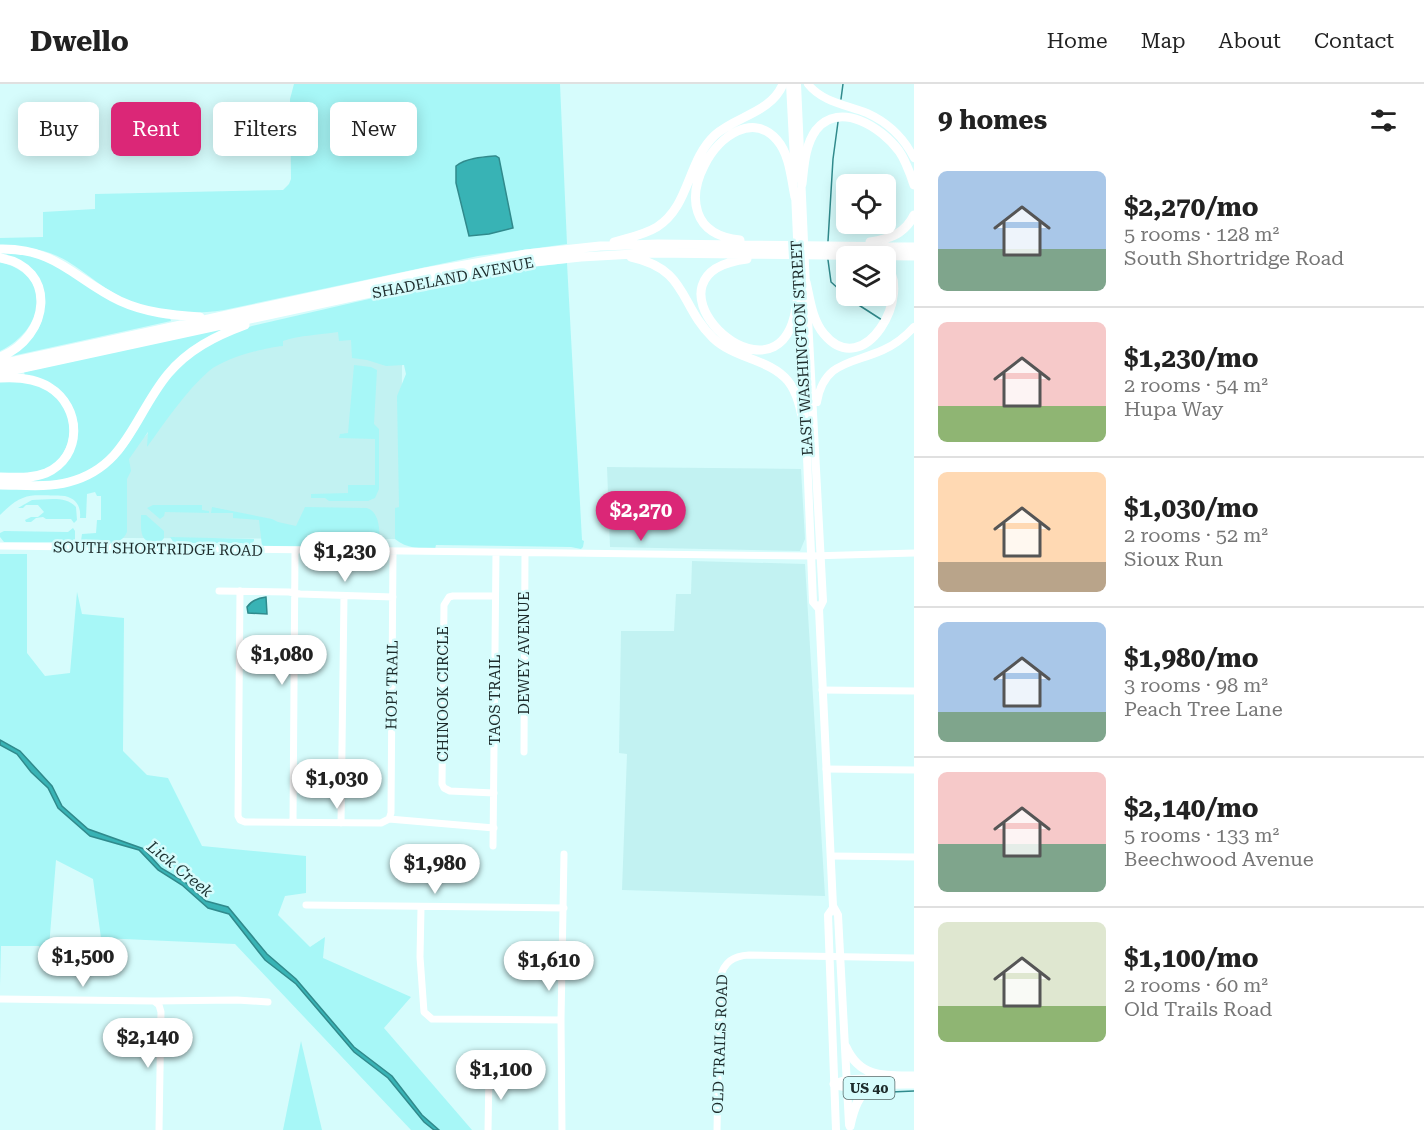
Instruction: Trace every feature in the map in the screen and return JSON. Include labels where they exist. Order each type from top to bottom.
[{"type":"highway","points":[[600,246],[643,233],[663,222],[679,203],[693,166],[704,147],[724,128],[769,104],[783,84]]},
{"type":"highway","points":[[802,184],[808,146],[816,131],[831,120],[846,117],[868,124],[892,143],[905,161],[914,185]]},
{"type":"highway","points":[[772,245],[729,238],[713,231],[703,222],[695,196],[703,165],[716,147],[731,134],[745,129],[761,130],[774,138],[782,149],[787,160],[795,197]]},
{"type":"highway","points":[[866,246],[896,235],[908,226],[914,215]]},
{"type":"highway","name":"SHADELAND AVENUE","points":[[0,364],[454,266],[526,254],[600,246],[772,245],[836,251]]},
{"type":"highway","name":"SHADELAND AVENUE","points":[[896,248],[914,247]]},
{"type":"highway","points":[[0,249],[24,250],[50,257],[108,295],[139,308],[170,315],[212,318]]},
{"type":"highway","name":"SHADELAND AVENUE","points":[[0,373],[484,269],[616,255],[836,253]]},
{"type":"highway","points":[[616,255],[641,260],[662,270],[683,291],[698,320],[716,340],[732,352],[770,367],[783,375],[796,395],[806,437]]},
{"type":"highway","points":[[777,255],[737,260],[714,270],[705,281],[701,294],[703,309],[709,320],[722,334],[738,345],[756,350],[779,342],[789,330],[803,282]]},
{"type":"highway","name":"SHADELAND AVENUE","points":[[896,255],[914,256]]},
{"type":"highway","points":[[0,258],[16,263],[28,272],[37,286],[41,304],[38,321],[29,337],[17,348],[0,357]]},
{"type":"highway","points":[[896,270],[902,274]]},
{"type":"highway","points":[[803,282],[819,326],[828,339],[838,346],[854,348],[878,342],[898,330],[909,318]]},
{"type":"highway","points":[[0,485],[58,485],[93,472],[124,446],[157,389],[185,357],[218,336],[277,313]]},
{"type":"highway","points":[[0,378],[32,380],[52,388],[68,404],[75,426],[70,449],[54,468],[35,476],[0,477]]},
{"type":"highway","points":[[846,1047],[855,1064],[866,1071],[912,1079]]},
{"type":"highway","points":[[847,1084],[912,1079]]},
{"type":"highway","name":"US 40","points":[[850,1128],[854,1106],[868,1088],[912,1079]]},
{"type":"highway","points":[[834,1084],[876,1086]]},
{"type":"main road","name":"EAST WASHINGTON STREET","points":[[790,84],[795,197],[800,233],[814,418],[816,556],[813,602],[819,609],[833,908],[838,915],[830,1002],[836,1130]]},
{"type":"main road","name":"EAST WASHINGTON STREET","points":[[797,84],[802,184],[800,233]]},
{"type":"main road","points":[[808,84],[824,98],[881,121],[900,138],[914,158]]},
{"type":"main road","name":"EAST WASHINGTON STREET","points":[[803,282],[806,437],[816,556]]},
{"type":"main road","points":[[814,418],[820,387],[833,370],[844,363],[891,346],[914,327]]},
{"type":"main road","name":"EAST WASHINGTON STREET","points":[[835,957],[846,1047],[850,1128]]},
{"type":"street","name":"SOUTH SHORTRIDGE ROAD","points":[[0,546],[816,556],[914,553]]},
{"type":"street","points":[[293,821],[295,551]]},
{"type":"street","name":"HOPI TRAIL","points":[[389,819],[391,813],[393,552]]},
{"type":"street","name":"TAOS TRAIL","points":[[494,846],[496,553]]},
{"type":"street","name":"DEWEY AVENUE","points":[[524,752],[525,553]]},
{"type":"street","points":[[219,591],[393,597]]},
{"type":"street","points":[[240,591],[238,816],[240,820],[245,822],[381,823],[389,819],[494,828]]},
{"type":"street","points":[[341,823],[344,596]]},
{"type":"street","name":"CHINOOK CIRCLE","points":[[494,793],[450,791],[442,784],[444,604],[448,597],[453,596],[495,596]]},
{"type":"street","points":[[822,690],[914,691]]},
{"type":"street","points":[[826,769],[914,770]]},
{"type":"street","points":[[562,1130],[564,854]]},
{"type":"street","points":[[831,856],[914,857]]},
{"type":"street","points":[[306,905],[564,908]]},
{"type":"street","points":[[421,908],[420,957],[426,1016],[432,1018],[561,1020]]},
{"type":"street","name":"OLD TRAILS ROAD","points":[[717,1130],[720,978],[725,964],[737,957],[749,955],[835,957]]},
{"type":"street","points":[[835,957],[914,958]]},
{"type":"street","points":[[0,999],[156,1003],[237,1000],[268,1002]]},
{"type":"street","points":[[156,1003],[161,1012],[159,1130]]},
{"type":"street","points":[[488,1130],[489,1074]]},
{"type":"shaded area","points":[[294,84],[560,84],[567,244],[478,256],[224,310],[200,313],[164,311],[140,305],[121,297],[67,261],[51,254],[26,248],[0,246],[0,238],[43,237],[43,212],[95,209],[95,194],[283,190],[291,179],[291,156],[318,156],[318,102],[290,102]]},
{"type":"shaded area","points":[[496,156],[499,158],[513,228],[469,236],[456,183],[456,166],[480,157]]},
{"type":"shaded area","points":[[0,252],[34,254],[86,282],[170,318],[171,321],[12,356],[11,354],[36,332],[43,317],[42,297],[39,283],[0,255]]},
{"type":"shaded area","points":[[0,262],[18,269],[29,279],[36,291],[37,304],[34,317],[26,330],[15,342],[0,351]]},
{"type":"shaded area","points":[[567,263],[582,540],[584,541],[581,549],[436,545],[435,549],[409,546],[395,539],[395,508],[399,507],[397,396],[406,374],[404,365],[386,366],[352,358],[351,340],[339,341],[338,332],[283,341],[283,346],[255,351],[216,366],[200,379],[147,447],[148,432],[129,459],[131,471],[127,479],[127,532],[120,540],[102,544],[81,541],[82,534],[96,533],[97,520],[101,520],[101,496],[97,496],[95,492],[87,494],[86,518],[80,518],[80,510],[73,499],[65,496],[37,495],[16,501],[0,515],[0,489],[54,489],[121,454],[163,384],[192,355],[230,333],[447,281]]},
{"type":"shaded area","points":[[391,308],[402,364],[401,539],[118,538],[119,463],[148,433],[184,383],[218,355]]},
{"type":"shaded area","points":[[222,328],[223,331],[188,352],[116,453],[83,475],[48,483],[3,481],[48,475],[77,435],[78,424],[68,399],[58,389],[25,376],[24,372]]},
{"type":"shaded area","points":[[354,365],[377,370],[374,424],[379,429],[379,489],[375,498],[368,501],[329,501],[325,498],[311,498],[311,494],[348,493],[348,485],[375,485],[375,439],[339,438],[340,434],[348,433]]},
{"type":"shaded area","points":[[0,382],[38,385],[50,391],[60,400],[66,411],[69,436],[66,448],[59,459],[38,473],[0,473]]},
{"type":"shaded area","points":[[607,467],[801,469],[805,539],[800,551],[610,547]]},
{"type":"shaded area","points":[[55,499],[72,503],[76,507],[77,520],[74,523],[71,519],[43,517],[26,522],[25,520],[38,517],[44,512],[38,505],[18,508],[32,500]]},
{"type":"shaded area","points":[[153,505],[202,505],[202,510],[209,511],[209,513],[165,512],[160,519],[147,508]]},
{"type":"shaded area","points":[[212,507],[296,526],[305,507],[367,508],[377,517],[380,541],[358,548],[262,546],[259,520],[233,518],[233,513],[211,513]]},
{"type":"shaded area","points":[[141,515],[146,515],[164,531],[164,538],[160,543],[153,543],[145,539],[141,532]]},
{"type":"shaded area","points":[[73,528],[75,540],[72,542],[4,542],[0,537],[0,533],[4,531],[68,532]]},
{"type":"shaded area","points":[[170,537],[254,539],[254,541],[249,547],[242,543],[174,543]]},
{"type":"shaded area","points":[[0,554],[27,554],[27,653],[45,676],[70,673],[77,592],[82,614],[124,618],[123,751],[147,775],[168,778],[202,846],[306,856],[306,893],[285,896],[278,915],[310,947],[325,937],[323,958],[411,997],[384,1028],[472,1130],[411,1130],[235,944],[101,938],[93,879],[56,860],[48,960],[39,946],[1,946],[0,986]]},
{"type":"shaded area","points":[[692,561],[805,564],[825,896],[622,890],[627,754],[619,753],[621,631],[674,631],[676,594],[691,594]]},
{"type":"shaded area","points":[[266,597],[267,614],[248,613],[247,607],[251,603]]},
{"type":"shaded area","name":"Lick Creek","points":[[0,740],[20,751],[52,786],[62,806],[88,829],[144,849],[161,868],[185,882],[206,901],[228,907],[267,954],[296,979],[354,1047],[392,1076],[422,1115],[439,1130],[434,1130],[424,1122],[388,1078],[354,1052],[296,984],[265,960],[229,914],[208,908],[182,885],[158,870],[139,850],[90,836],[58,808],[48,788],[17,754],[0,745]]},
{"type":"shaded area","points":[[301,1041],[322,1130],[283,1130]]},
{"type":"waterway","points":[[841,99],[843,84]]},
{"type":"waterway","points":[[828,241],[833,159],[838,122]]},
{"type":"waterway","points":[[828,260],[831,282],[851,300],[882,320]]},
{"type":"waterway","points":[[891,1092],[914,1091]]}]
